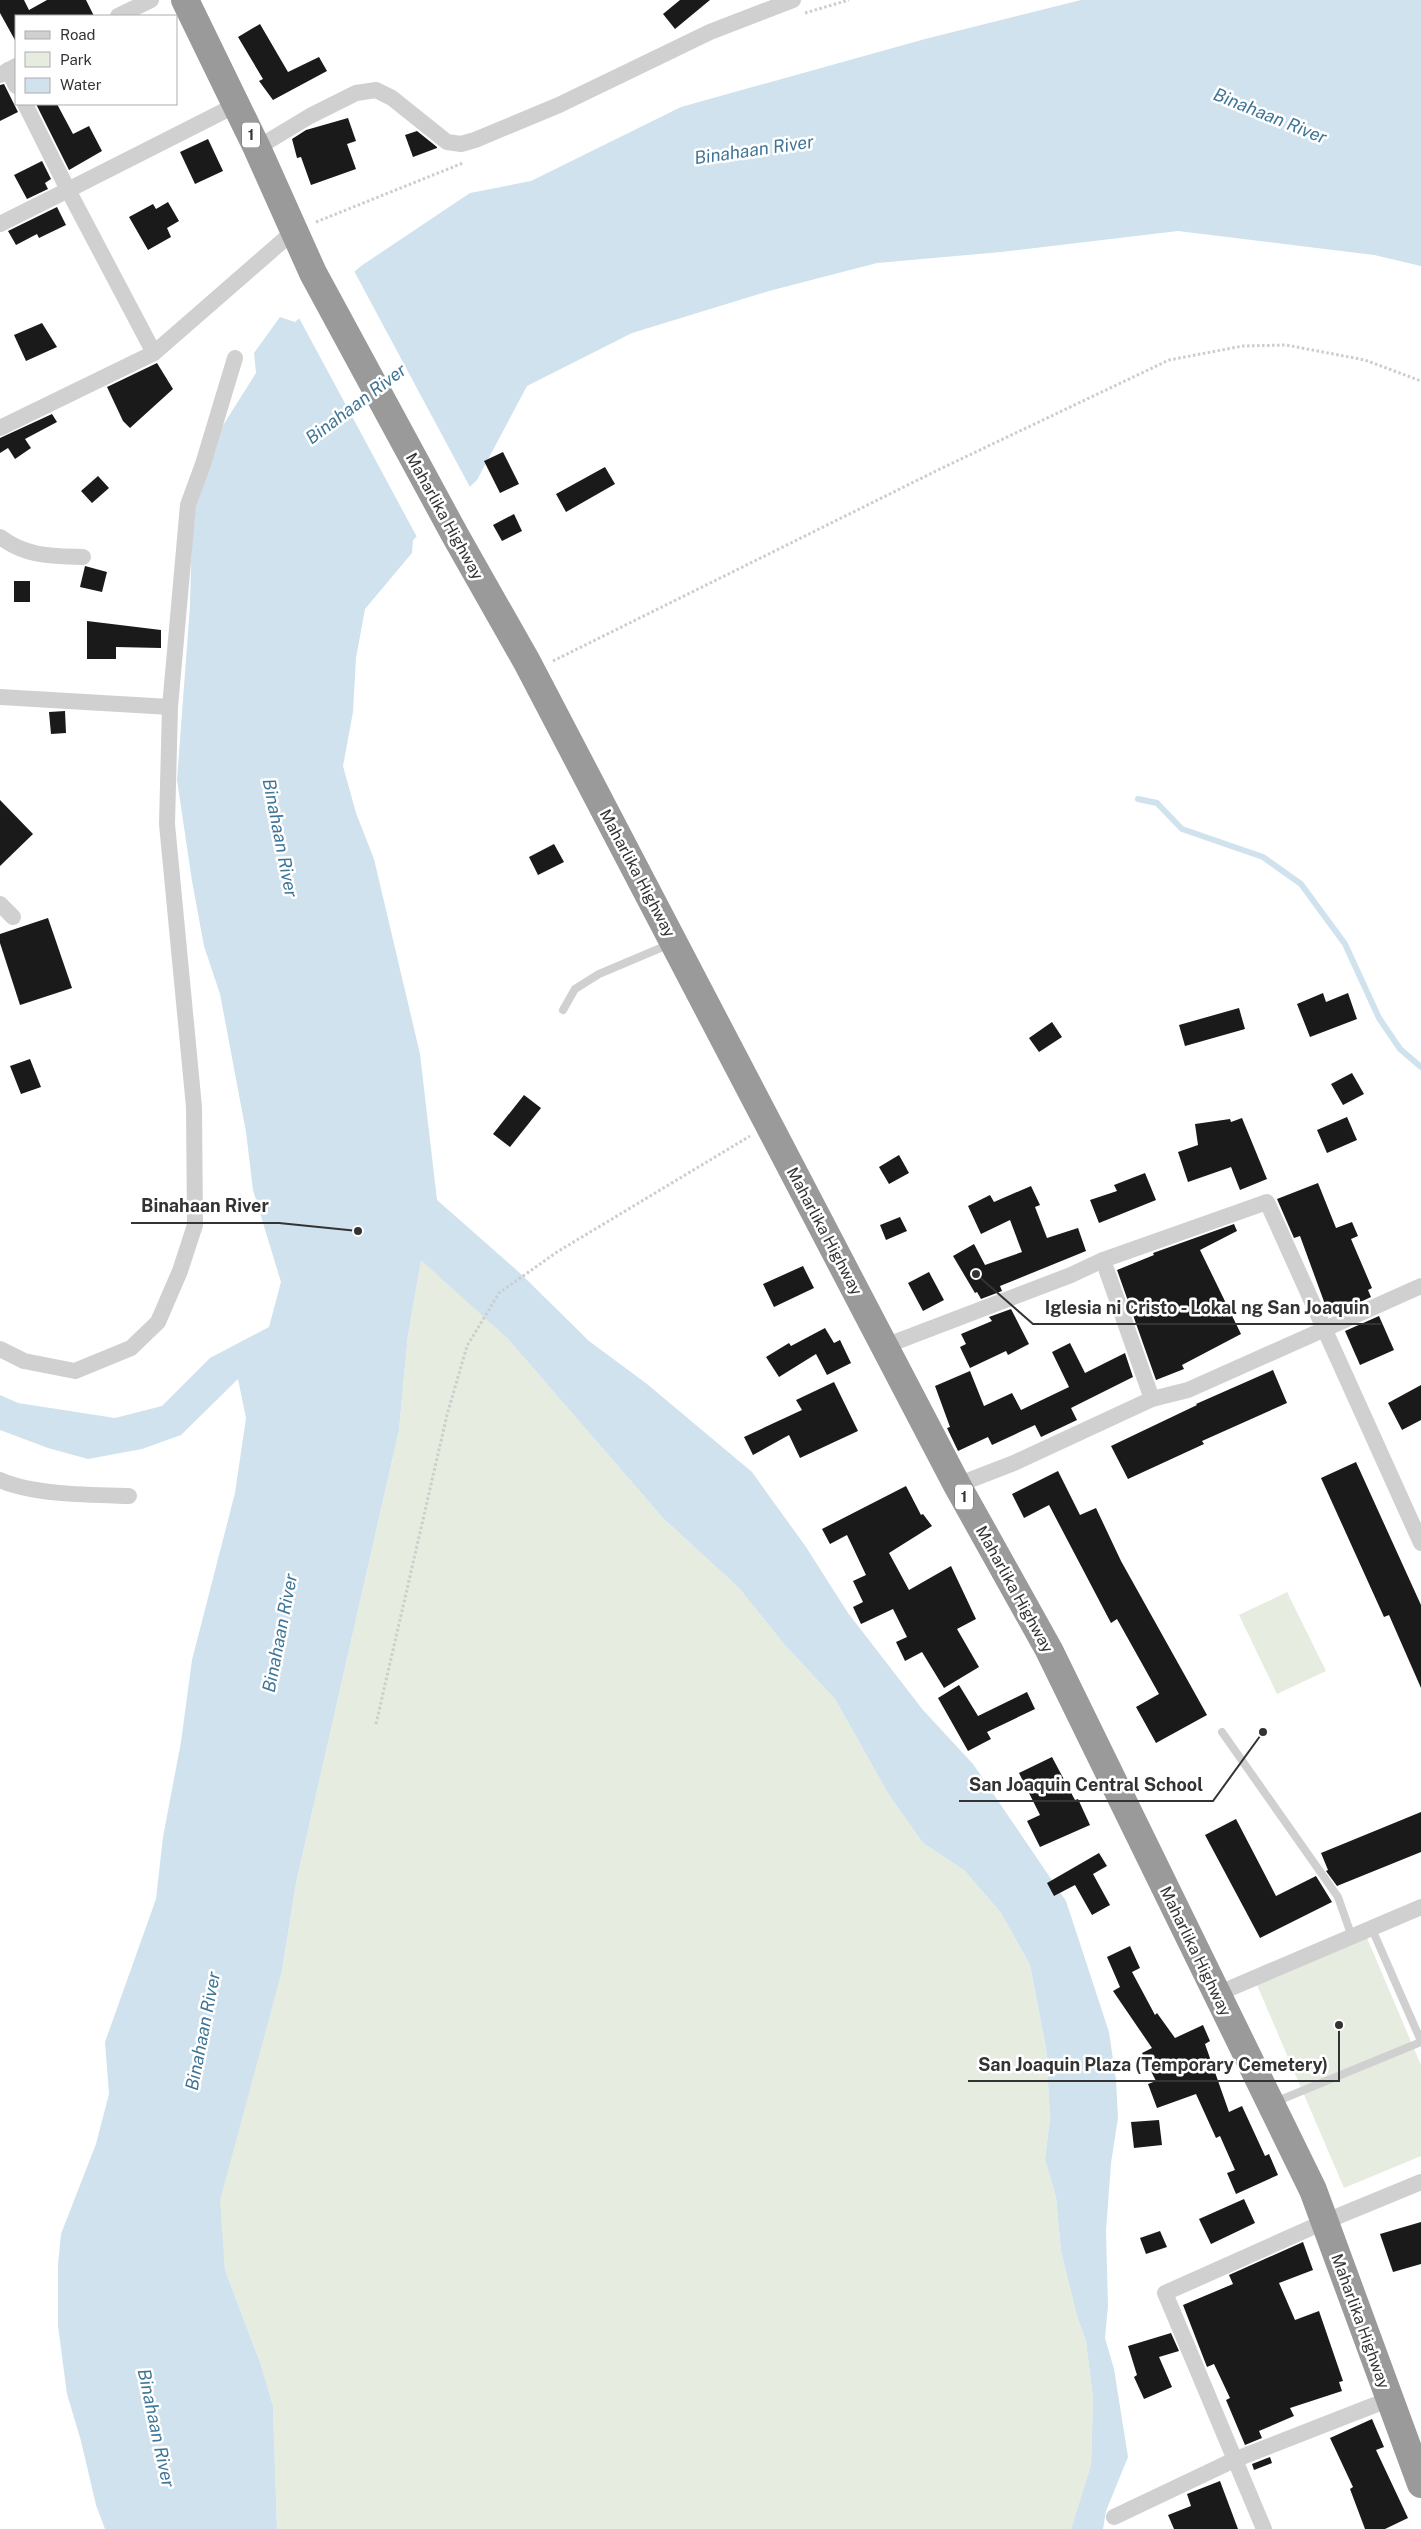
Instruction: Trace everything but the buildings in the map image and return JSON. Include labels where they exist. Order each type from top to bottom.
[{"type":"highway","name":"Maharlika Highway","points":[[185,0],[257,148],[313,273],[455,535],[532,672],[770,1124],[957,1485],[1049,1650],[1313,2190],[1421,2484]]},
{"type":"street","points":[[120,15],[151,0]]},
{"type":"street","points":[[257,148],[310,116],[356,93],[376,90],[392,98],[447,142],[461,144],[559,105],[710,32],[793,0]]},
{"type":"street","points":[[8,70],[15,84]]},
{"type":"street","points":[[26,105],[154,353]]},
{"type":"street","points":[[0,224],[236,105]]},
{"type":"street","points":[[1,425],[154,353],[294,230]]},
{"type":"street","points":[[0,1349],[24,1361],[75,1371],[131,1348],[158,1322],[180,1271],[195,1225],[194,1107],[167,824],[170,707],[188,505],[203,464],[235,358]]},
{"type":"street","points":[[0,537],[15,548],[43,556],[83,557]]},
{"type":"street","points":[[0,696],[170,707]]},
{"type":"street","points":[[0,904],[13,917]]},
{"type":"street","points":[[885,1346],[1071,1276],[1102,1260],[1267,1202],[1322,1329],[1421,1543]]},
{"type":"street","points":[[1102,1260],[1152,1399]]},
{"type":"street","points":[[957,1485],[1014,1463],[1152,1399],[1188,1390],[1421,1286]]},
{"type":"street","points":[[0,1480],[40,1490],[78,1495],[129,1496]]},
{"type":"street","points":[[1217,1994],[1262,1972],[1372,1929],[1421,1907]]},
{"type":"street","points":[[1264,2529],[1165,2293],[1324,2222],[1421,2182]]},
{"type":"street","points":[[1114,2517],[1234,2460],[1390,2399]]},
{"type":"lane","points":[[563,1010],[575,989],[599,974],[674,942]]},
{"type":"lane","points":[[1222,1732],[1338,1897],[1352,1937]]},
{"type":"lane","points":[[1271,2104],[1421,2041],[1372,1929]]},
{"type":"path","points":[[532,672],[606,633],[940,469],[1168,360],[1243,346],[1286,345],[1365,360],[1421,381]]},
{"type":"path","points":[[376,1724],[447,1415],[467,1346],[499,1293],[557,1252],[770,1124]]},
{"type":"green space","points":[[421,1259],[508,1339],[663,1518],[739,1588],[784,1644],[835,1699],[889,1795],[923,1843],[965,1871],[1001,1913],[1030,1965],[1046,2048],[1050,2118],[1045,2159],[1056,2197],[1061,2251],[1077,2316],[1086,2341],[1093,2399],[1091,2465],[1071,2529],[277,2529],[273,2406],[261,2365],[225,2270],[219,2200],[282,1971],[296,1883],[399,1430],[408,1335]]},
{"type":"green space","points":[[1287,1592],[1326,1671],[1277,1694],[1239,1615]]},
{"type":"green space","points":[[1367,1938],[1421,2065],[1421,2156],[1344,2188],[1257,1985]]},
{"type":"water","points":[[1081,0],[1421,0],[1421,266],[1374,255],[1178,231],[1001,252],[877,263],[769,291],[632,333],[527,386],[477,480],[413,540],[412,553],[365,609],[356,658],[353,712],[343,766],[356,813],[374,859],[420,1054],[437,1200],[521,1274],[589,1341],[647,1384],[752,1472],[806,1547],[848,1613],[923,1710],[973,1764],[1066,1901],[1109,2032],[1116,2080],[1118,2118],[1111,2163],[1106,2231],[1108,2306],[1105,2338],[1114,2369],[1128,2457],[1106,2511],[1103,2529],[1071,2529],[1091,2465],[1093,2399],[1086,2341],[1077,2316],[1061,2251],[1056,2197],[1045,2159],[1050,2118],[1046,2048],[1030,1965],[1001,1913],[965,1871],[923,1843],[889,1795],[835,1699],[784,1644],[739,1588],[663,1518],[508,1339],[421,1260],[408,1335],[399,1430],[296,1883],[282,1971],[220,2200],[225,2270],[261,2365],[273,2406],[277,2529],[105,2529],[96,2505],[81,2441],[67,2394],[58,2326],[58,2265],[61,2234],[96,2144],[109,2094],[105,2042],[156,1899],[163,1837],[181,1742],[192,1660],[235,1493],[246,1418],[238,1379],[181,1435],[142,1449],[88,1459],[48,1448],[0,1430],[0,1395],[18,1403],[115,1418],[162,1406],[210,1358],[269,1327],[281,1282],[253,1190],[246,1132],[220,994],[204,946],[177,780],[190,606],[192,524],[210,446],[256,373],[254,353],[280,317],[295,322],[361,266],[470,193],[531,181],[681,107],[925,39]]},
{"type":"pier","points":[[353,269],[471,489],[418,539],[298,316]]},
{"type":"waterway","points":[[1138,799],[1157,803],[1182,829],[1263,857],[1301,884],[1345,944],[1379,1018],[1400,1049],[1421,1067]]},
{"type":"place","name":"Binahaan River","points":[[358,1231]]},
{"type":"place","name":"Iglesia ni Cristo - Lokal ng San Joaquin","points":[[976,1274]]},
{"type":"place","name":"San Joaquin Central School","points":[[1263,1732]]},
{"type":"place","name":"San Joaquin Plaza (Temporary Cemetery)","points":[[1339,2025]]}]
